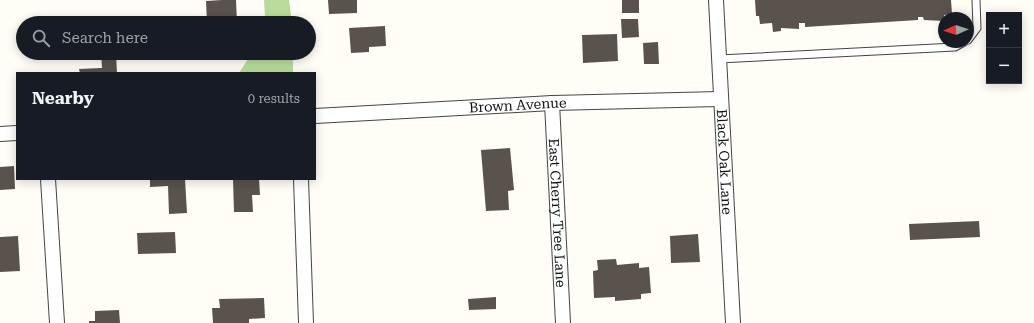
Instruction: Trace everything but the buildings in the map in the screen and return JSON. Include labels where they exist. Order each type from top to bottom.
[{"type":"street","name":"Black Oak Lane","points":[[716,0],[720,99],[733,323]]},
{"type":"street","name":"Brown Avenue","points":[[316,116],[552,103],[720,99]]},
{"type":"street","name":"East Cherry Tree Lane","points":[[552,103],[563,323]]},
{"type":"street","points":[[0,134],[16,133]]},
{"type":"street","points":[[48,180],[57,323]]},
{"type":"street","points":[[301,180],[306,323]]},
{"type":"lane","points":[[974,32],[977,28],[976,0]]},
{"type":"lane","points":[[719,59],[938,48]]},
{"type":"green space","points":[[264,0],[289,0],[291,16],[265,16]]},
{"type":"green space","points":[[247,60],[293,60],[293,72],[240,72]]}]
